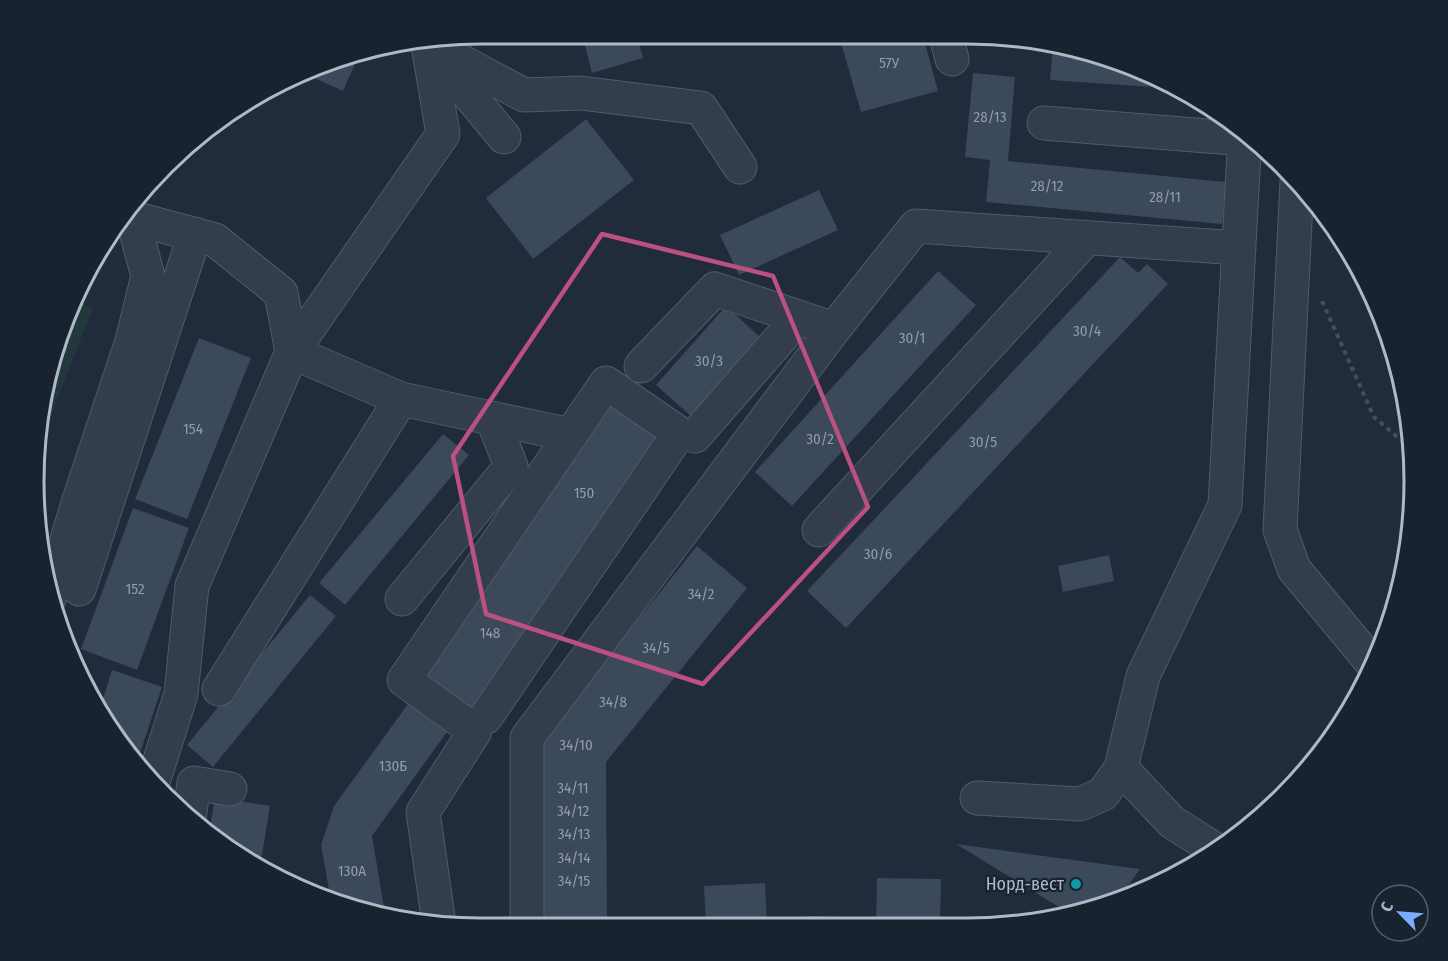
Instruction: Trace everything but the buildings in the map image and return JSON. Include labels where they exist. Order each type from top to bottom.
[{"type":"street","points":[[430,46],[504,137]]},
{"type":"street","points":[[433,46],[524,95],[581,93],[701,108],[740,167]]},
{"type":"street","points":[[156,773],[182,694],[192,586],[292,352],[443,134],[428,47]]},
{"type":"street","points":[[1044,123],[1236,135]]},
{"type":"street","points":[[977,798],[1080,804],[1103,794],[1121,768],[1143,676],[1225,505],[1245,143]]},
{"type":"street","points":[[1296,193],[1280,530],[1294,569],[1367,657]]},
{"type":"street","points":[[132,217],[215,240],[281,294],[292,352]]},
{"type":"street","points":[[64,594],[79,500],[132,341],[148,276],[129,221]]},
{"type":"street","points":[[526,918],[527,738],[834,329],[916,226],[1239,248]]},
{"type":"street","points":[[64,594],[195,234]]},
{"type":"street","points":[[819,530],[1087,238]]},
{"type":"street","points":[[641,366],[715,288],[834,329]]},
{"type":"street","points":[[695,436],[799,317]]},
{"type":"street","points":[[292,352],[401,399],[571,435]]},
{"type":"street","points":[[438,916],[423,812],[476,730],[404,680],[606,383],[679,433],[486,717]]},
{"type":"street","points":[[219,689],[401,399]]},
{"type":"street","points":[[402,599],[511,466],[492,418]]},
{"type":"street","points":[[1121,768],[1172,822],[1208,845]]},
{"type":"street","points":[[191,808],[194,783],[230,789]]},
{"type":"path","points":[[1318,292],[1374,417],[1403,442]]},
{"type":"highlighted area","points":[[602,234],[773,276],[868,507],[703,684],[486,614],[453,456]]},
{"type":"green space","points":[[81,304],[93,308],[47,425],[58,367],[77,313]]},
{"type":"place","name":"Норд-вест","points":[[1076,884]]}]
